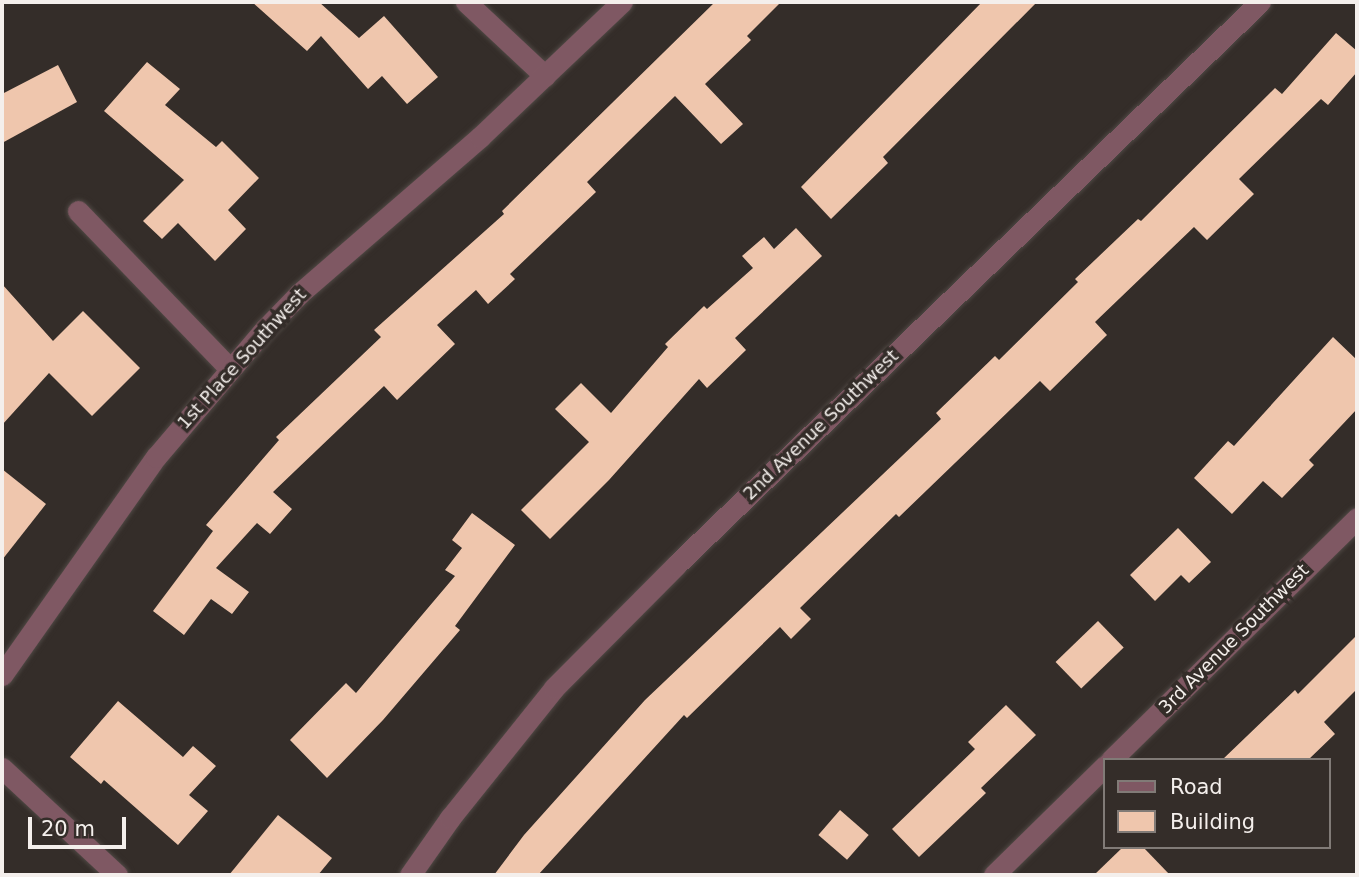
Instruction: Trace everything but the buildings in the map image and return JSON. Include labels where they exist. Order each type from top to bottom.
[{"type":"street","points":[[466,2],[545,76]]},
{"type":"street","name":"1st Place Southwest","points":[[2,675],[156,457],[229,368],[300,293],[412,197],[622,2]]},
{"type":"street","name":"2nd Avenue Southwest","points":[[410,875],[450,818],[554,688],[676,565],[1260,2]]},
{"type":"street","points":[[78,211],[229,368]]},
{"type":"street","name":"3rd Avenue Southwest","points":[[1113,758],[1357,518]]},
{"type":"street","points":[[994,875],[1104,767]]},
{"type":"street","points":[[2,768],[117,875]]}]
